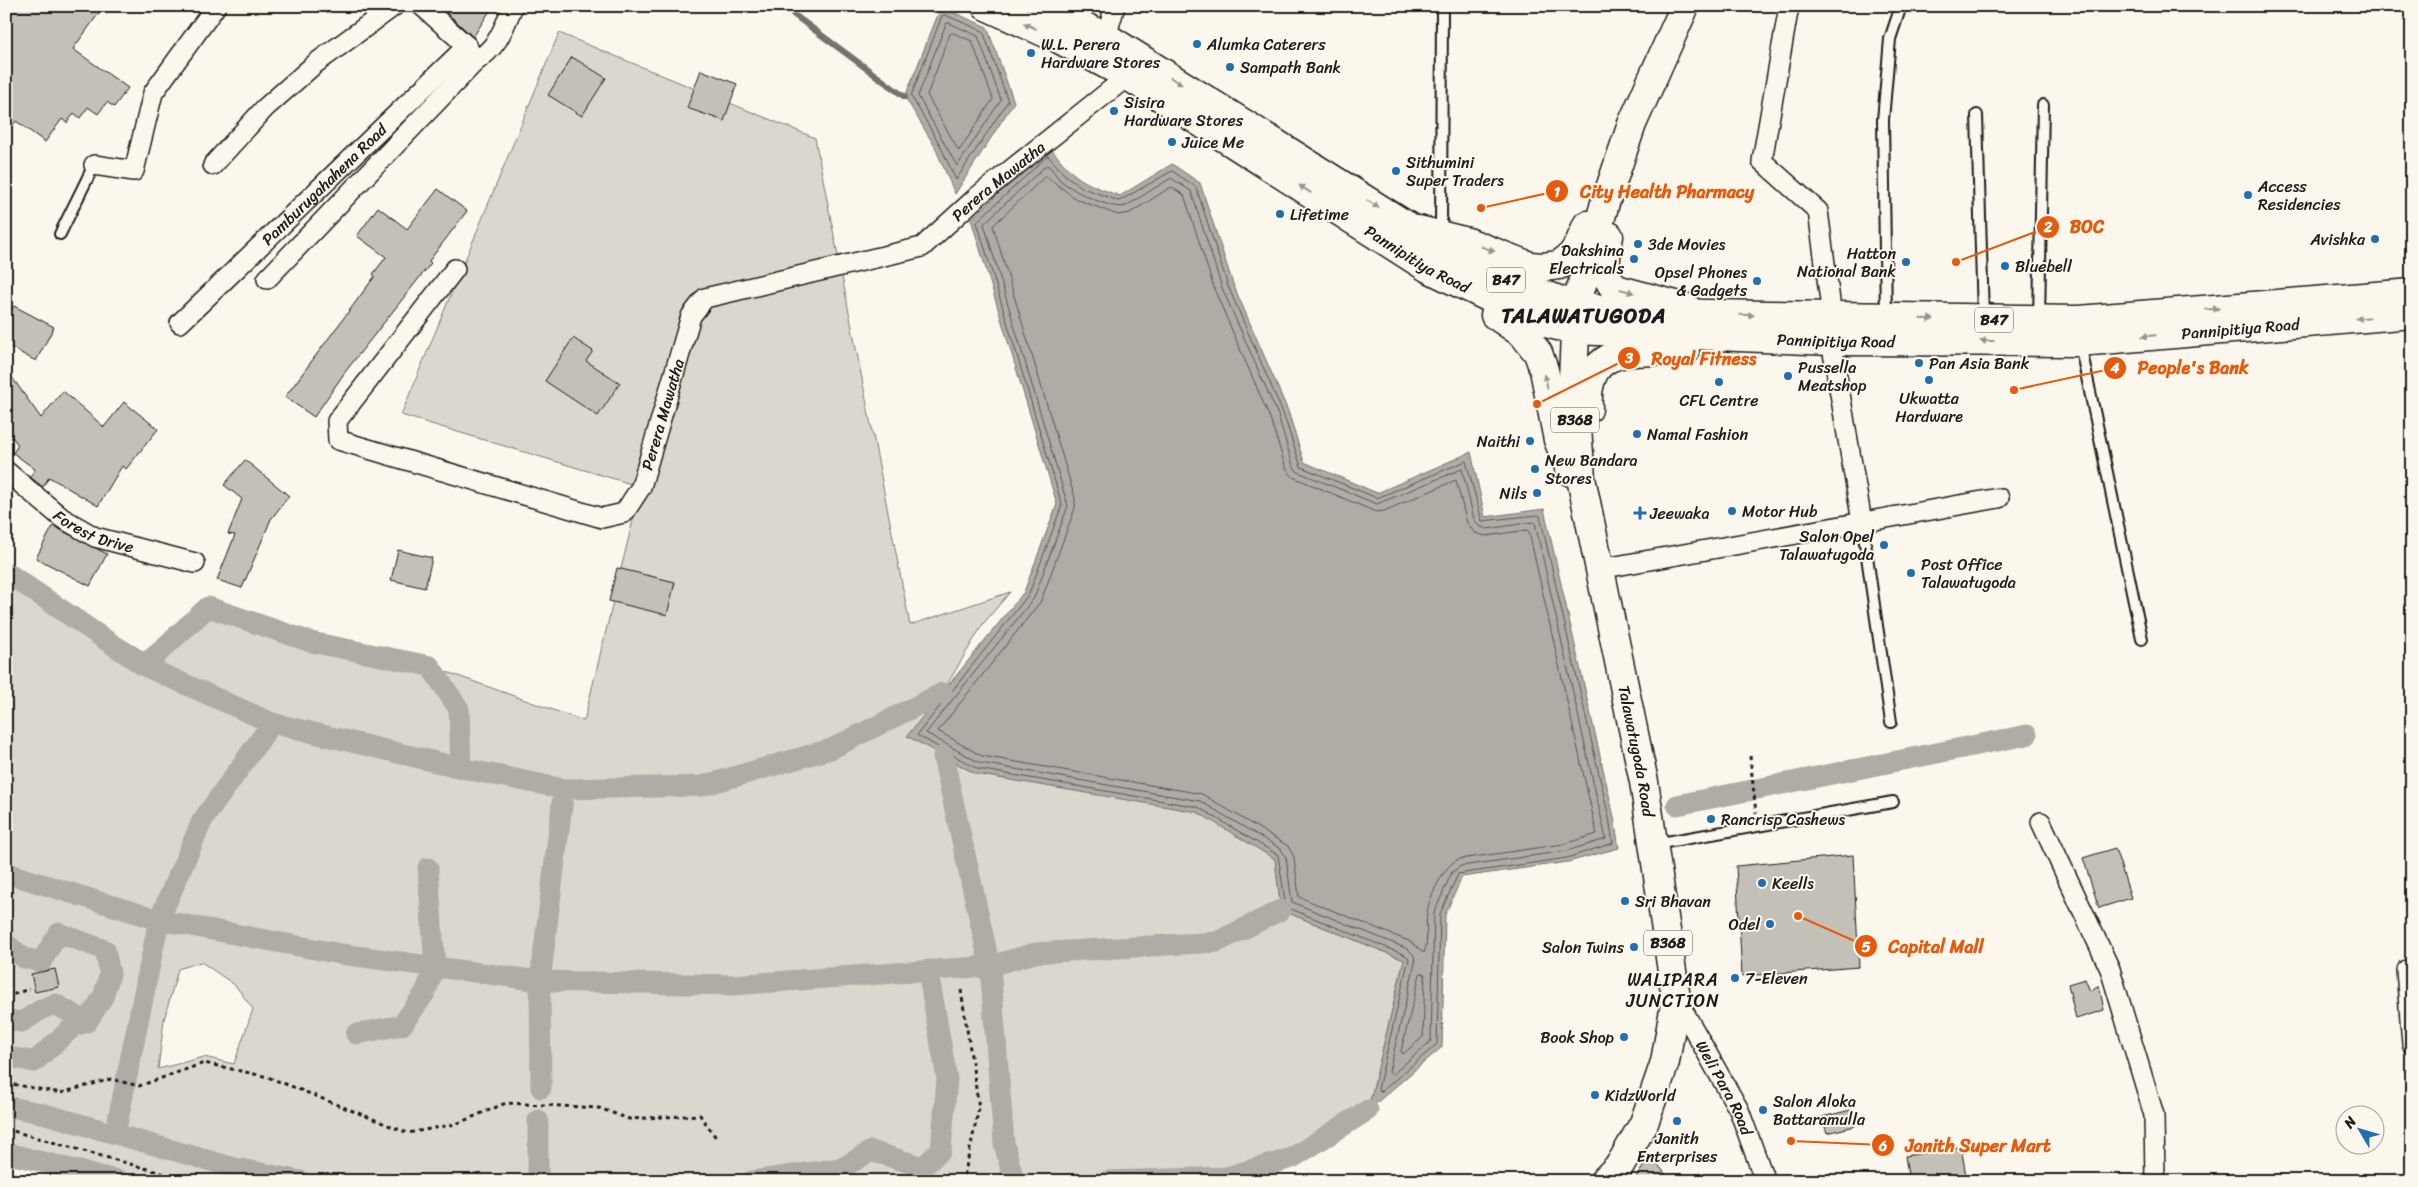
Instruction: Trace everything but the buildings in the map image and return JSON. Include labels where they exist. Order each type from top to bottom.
[{"type":"main road","name":"Pannipitiya Road","points":[[986,6],[1059,39],[1128,76],[1428,268],[1536,320],[1575,318],[1622,311],[1708,314],[1831,328],[2079,331],[2412,314]]},
{"type":"main road","name":"Pannipitiya Road","points":[[1042,6],[1106,37],[1408,226],[1440,240],[1575,318],[1752,338],[1831,328],[1886,317],[2039,320],[2079,331],[2412,293]]},
{"type":"main road","points":[[1440,240],[1499,253],[1530,266],[1559,265],[1571,256],[1579,244],[1617,168],[1642,101],[1684,6]]},
{"type":"main road","points":[[1617,168],[1605,271],[1608,282],[1616,289],[1708,314]]},
{"type":"main road","name":"Talawatugoda Road","points":[[1604,1181],[1620,1165],[1644,1123],[1665,1062],[1676,998],[1654,844],[1626,691],[1587,510],[1575,425],[1575,318],[1617,168]]},
{"type":"main road","points":[[1446,277],[1522,334],[1538,353],[1546,379],[1558,440],[1587,510]]},
{"type":"main road","points":[[1587,510],[1590,441],[1587,392],[1592,374],[1599,363],[1612,356],[1626,354],[1709,351],[1752,338]]},
{"type":"street","points":[[94,165],[134,171],[153,93],[216,6]]},
{"type":"street","points":[[213,165],[265,108],[316,63],[394,6]]},
{"type":"street","points":[[422,6],[471,54]]},
{"type":"street","name":"Pamburugahahena Road","points":[[180,323],[471,54],[491,51],[501,35],[514,6]]},
{"type":"street","points":[[1106,37],[1115,6]]},
{"type":"street","points":[[1789,6],[1762,161],[1818,211],[1831,328],[1862,522]]},
{"type":"street","name":"Pamburugahahena Road","points":[[267,279],[471,54]]},
{"type":"street","name":"Perera Mawatha","points":[[455,269],[337,421],[338,440],[602,518],[624,513],[641,487],[691,316],[705,298],[922,247],[978,196],[1128,76]]},
{"type":"street","name":"Forest Drive","points":[[6,470],[62,518],[95,537],[195,564]]},
{"type":"street","points":[[1599,569],[1999,498]]},
{"type":"street","points":[[2041,822],[2110,969],[2154,1115],[2155,1181]]},
{"type":"street","points":[[2406,970],[2412,1044]]},
{"type":"street","name":"Weli Para Road","points":[[1676,998],[1740,1110],[1765,1181]]},
{"type":"lane","points":[[1440,240],[1442,6]]},
{"type":"lane","points":[[1886,317],[1882,120],[1890,39],[1900,6]]},
{"type":"lane","points":[[2039,320],[2043,105]]},
{"type":"lane","points":[[1977,114],[1983,320]]},
{"type":"lane","points":[[60,234],[94,165]]},
{"type":"lane","points":[[2079,331],[2142,639]]},
{"type":"lane","points":[[1862,522],[1891,722]]},
{"type":"lane","points":[[1654,844],[1893,802]]},
{"type":"path","points":[[1750,756],[1757,816]]},
{"type":"path","points":[[6,997],[29,989]]},
{"type":"path","points":[[960,990],[979,1108],[964,1181]]},
{"type":"path","points":[[6,1083],[61,1093],[110,1079],[139,1086],[204,1063],[268,1077],[408,1133],[456,1124],[506,1103],[599,1108],[629,1119],[700,1115],[717,1139]]},
{"type":"path","points":[[6,1129],[190,1181]]},
{"type":"shaded area","points":[[559,33],[815,138],[910,625],[1010,592],[983,624],[942,693],[908,736],[976,774],[1197,811],[1275,859],[1281,910],[1404,960],[1368,1110],[1292,1158],[1226,1177],[1107,1181],[120,1181],[6,1153],[6,568],[144,652],[208,607],[311,642],[430,666],[584,721],[641,487],[401,415]],"holes":[[[201,962],[235,985],[253,1009],[234,1064],[204,1057],[158,1069],[164,1020],[178,969]]]},
{"type":"water","points":[[941,7],[987,27],[1014,102],[955,194],[934,145],[905,97]]},
{"type":"water","points":[[1050,147],[1066,167],[1080,179],[1120,196],[1172,164],[1200,183],[1233,284],[1288,411],[1304,462],[1377,493],[1471,452],[1485,517],[1544,509],[1614,817],[1619,848],[1568,862],[1462,877],[1445,915],[1442,1047],[1368,1110],[1404,960],[1281,910],[1275,859],[1197,812],[976,774],[907,736],[1024,592],[1057,504],[971,219]]},
{"type":"waterway","points":[[793,6],[793,14],[905,97]]},
{"type":"waterway","points":[[6,572],[144,666],[272,723],[461,768],[564,789],[702,786],[831,749],[942,693]]},
{"type":"waterway","points":[[144,666],[208,607],[311,642],[430,666],[459,709],[461,768]]},
{"type":"waterway","points":[[115,1134],[159,920],[202,821],[272,723]]},
{"type":"waterway","points":[[1677,805],[2027,735]]},
{"type":"waterway","points":[[943,756],[990,966],[1004,1143],[1014,1181]]},
{"type":"waterway","points":[[541,1088],[540,981],[564,789]]},
{"type":"waterway","points":[[356,1034],[402,1025],[425,993],[435,967],[428,868]]},
{"type":"waterway","points":[[6,873],[159,920],[341,954],[540,981],[733,985],[990,966],[1035,953],[1217,942],[1281,910]]},
{"type":"waterway","points":[[6,944],[24,958],[41,962],[59,933],[105,950],[110,974],[103,997],[87,1022],[74,1026],[34,1062],[6,1056]]},
{"type":"waterway","points":[[752,1181],[842,1168],[871,1151],[923,1167],[941,1150],[947,1079],[928,970]]},
{"type":"waterway","points":[[6,1020],[22,1022],[42,1009],[55,1004],[87,1022]]},
{"type":"waterway","points":[[6,1106],[45,1114],[235,1168],[301,1181]]},
{"type":"waterway","points":[[1107,1181],[1226,1177],[1292,1158],[1368,1110]]},
{"type":"waterway","points":[[538,1120],[538,1181]]},
{"type":"waterway","points":[[6,1153],[120,1181]]},
{"type":"place","name":"Alumka Caterers","points":[[1197,44]]},
{"type":"place","name":"W.L. Perera Hardware Stores","points":[[1031,53]]},
{"type":"place","name":"Sampath Bank","points":[[1230,67]]},
{"type":"place","name":"Sisira Hardware Stores","points":[[1114,111]]},
{"type":"place","name":"Juice Me","points":[[1172,142]]},
{"type":"place","name":"Sithumini Super Traders","points":[[1396,171]]},
{"type":"place","name":"Access Residencies","points":[[2248,195]]},
{"type":"place","name":"City Health Pharmacy","points":[[1481,208]]},
{"type":"place","name":"Lifetime","points":[[1280,214]]},
{"type":"place","name":"Avishka","points":[[2375,239]]},
{"type":"place","name":"3de Movies","points":[[1638,244]]},
{"type":"place","name":"Dakshina Electricals","points":[[1634,259]]},
{"type":"place","name":"Hatton National Bank","points":[[1906,262]]},
{"type":"place","name":"BOC","points":[[1956,262]]},
{"type":"place","name":"Bluebell","points":[[2005,266]]},
{"type":"place","name":"Opsel Phones & Gadgets","points":[[1757,281]]},
{"type":"place","name":"Pan Asia Bank","points":[[1919,363]]},
{"type":"place","name":"Pussella Meatshop","points":[[1788,376]]},
{"type":"place","name":"Ukwatta Hardware","points":[[1929,380]]},
{"type":"place","name":"CFL Centre","points":[[1719,382]]},
{"type":"place","name":"People's Bank","points":[[2014,390]]},
{"type":"place","name":"Royal Fitness","points":[[1537,404]]},
{"type":"place","name":"Namal Fashion","points":[[1637,434]]},
{"type":"place","name":"Naithi","points":[[1530,441]]},
{"type":"place","name":"New Bandara Stores","points":[[1535,469]]},
{"type":"place","name":"Nils","points":[[1537,493]]},
{"type":"place","name":"Motor Hub","points":[[1732,511]]},
{"type":"place","name":"Jeewaka","points":[[1640,513]]},
{"type":"place","name":"Salon Opel Talawatugoda","points":[[1884,545]]},
{"type":"place","name":"Post Office Talawatugoda","points":[[1911,573]]},
{"type":"place","name":"Rancrisp Cashews","points":[[1711,819]]},
{"type":"place","name":"Keells","points":[[1762,883]]},
{"type":"place","name":"Sri Bhavan","points":[[1625,901]]},
{"type":"place","name":"Capital Mall","points":[[1798,916]]},
{"type":"place","name":"Odel","points":[[1770,924]]},
{"type":"place","name":"Salon Twins","points":[[1634,947]]},
{"type":"place","name":"7-Eleven","points":[[1735,978]]},
{"type":"place","name":"Book Shop","points":[[1624,1037]]},
{"type":"place","name":"KidzWorld","points":[[1595,1095]]},
{"type":"place","name":"Salon Aloka Battaramulla","points":[[1763,1110]]},
{"type":"place","name":"Janith Enterprises","points":[[1677,1121]]},
{"type":"place","name":"Janith Super Mart","points":[[1791,1141]]},
{"type":"district","name":"TALAWATUGODA","points":[[1584,316]]},
{"type":"district","name":"WALIPARA JUNCTION","points":[[1673,990]]}]
